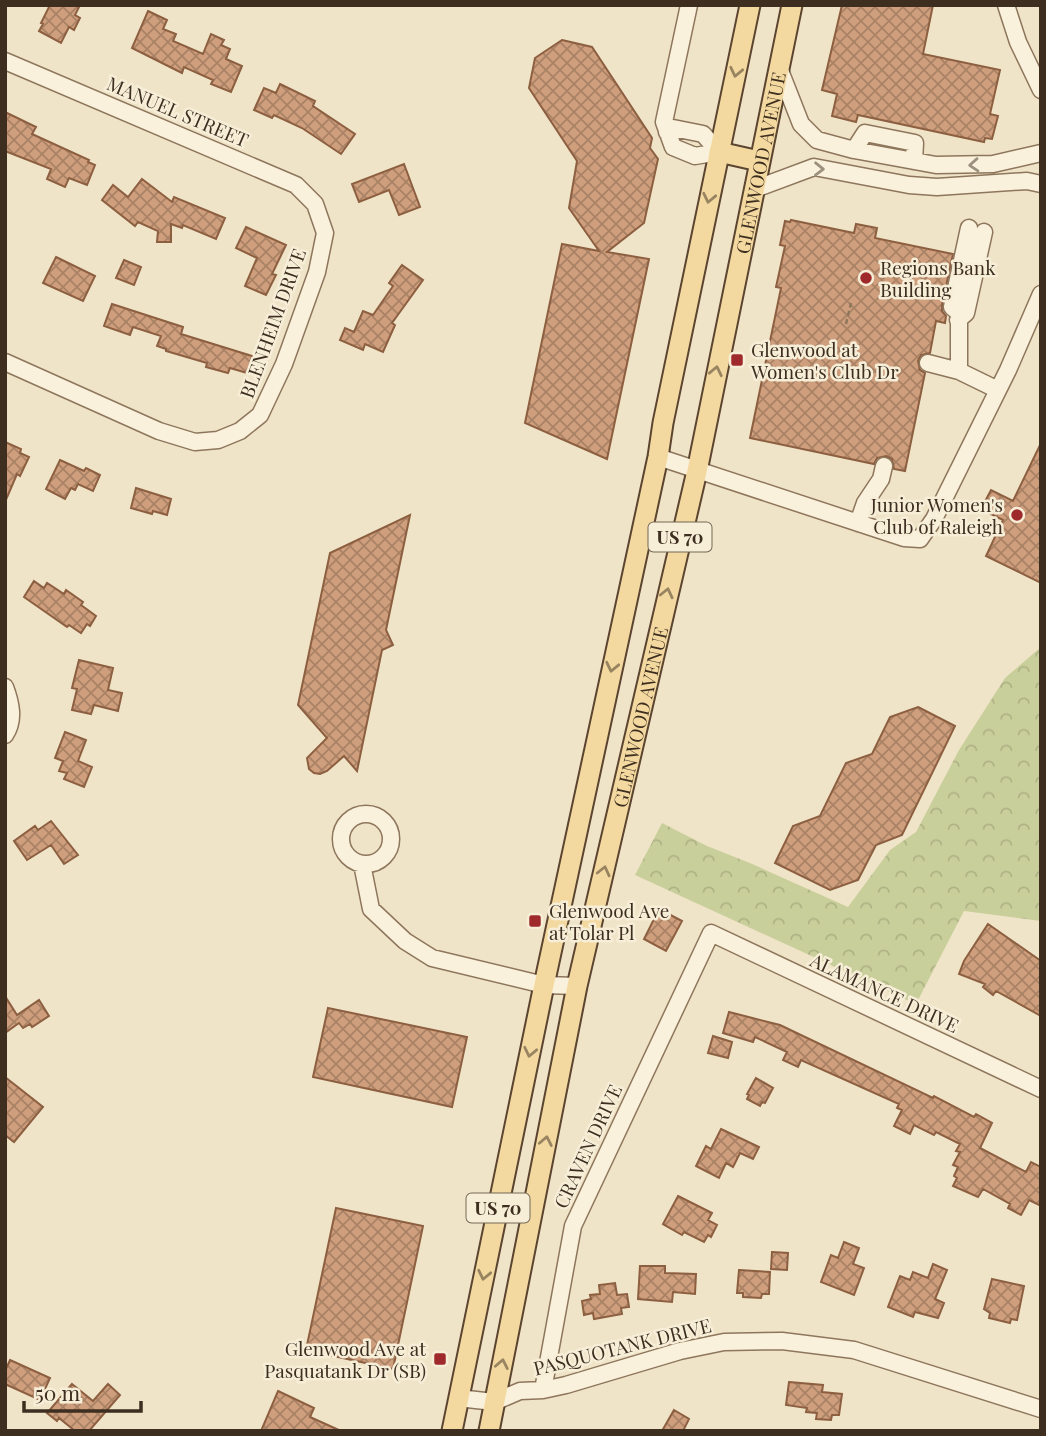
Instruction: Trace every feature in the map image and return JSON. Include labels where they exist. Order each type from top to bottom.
[{"type":"main road","name":"GLENWOOD AVENUE","points":[[452,1431],[544,985],[658,457],[750,5]]},
{"type":"main road","name":"GLENWOOD AVENUE","points":[[489,1431],[577,986],[697,471],[792,5]]},
{"type":"main road","points":[[719,152],[759,161]]},
{"type":"street","points":[[689,5],[664,122],[673,147],[695,156],[719,152]]},
{"type":"street","points":[[1006,5],[1018,42],[1041,90]]},
{"type":"street","name":"MANUEL STREET","points":[[5,61],[296,185],[315,204],[320,218]]},
{"type":"street","points":[[779,68],[801,124],[817,140],[914,161],[960,166],[993,164],[1041,153]]},
{"type":"street","points":[[667,132],[673,128],[703,134],[719,152]]},
{"type":"street","points":[[755,189],[814,167],[909,185],[937,187],[1027,181],[1041,184]]},
{"type":"street","name":"BLENHEIM DRIVE","points":[[5,362],[159,430],[195,442],[218,440],[240,432],[260,415],[284,364],[317,272],[325,233],[320,218]]},
{"type":"street","points":[[959,371],[959,312],[966,313],[976,230],[968,267]]},
{"type":"street","points":[[658,457],[904,538],[920,539],[934,519],[998,390],[1041,294]]},
{"type":"street","points":[[928,363],[959,371],[998,390]]},
{"type":"street","points":[[858,523],[865,503],[881,479],[884,467]]},
{"type":"street","points":[[5,687],[11,704],[10,727],[5,735]]},
{"type":"street","points":[[362,864],[372,909],[405,941],[432,958],[544,985],[577,986]]},
{"type":"street","name":"ALAMANCE DRIVE","points":[[711,933],[1041,1089]]},
{"type":"street","name":"CRAVEN DRIVE","points":[[543,1390],[573,1226],[711,933]]},
{"type":"street","name":"PASQUOTANK DRIVE","points":[[458,1398],[494,1402],[520,1391],[543,1390],[680,1351],[724,1342],[782,1341],[854,1350],[1041,1409]]},
{"type":"path","points":[[846,324],[850,303]]},
{"type":"green space","points":[[1041,647],[1041,921],[964,911],[916,1004],[635,875],[662,823],[707,846],[848,907],[890,850],[916,832],[959,750],[1005,678]]},
{"type":"building","points":[[50,5],[80,5],[75,15],[80,18],[74,30],[69,27],[61,43],[39,31]]},
{"type":"building","points":[[842,5],[933,5],[923,54],[1000,70],[990,114],[998,116],[992,139],[985,138],[984,142],[858,115],[856,122],[832,116],[837,94],[822,90]]},
{"type":"building","points":[[148,11],[167,20],[163,29],[176,34],[173,41],[203,54],[211,34],[224,40],[221,45],[230,49],[226,59],[242,66],[231,92],[211,84],[213,80],[184,67],[182,73],[132,48]]},
{"type":"building","points":[[562,40],[592,47],[652,138],[650,148],[658,159],[644,223],[607,252],[649,259],[607,459],[525,423],[562,244],[599,251],[569,208],[577,161],[529,88],[535,58]]},
{"type":"building","points":[[280,84],[315,101],[313,106],[355,134],[341,154],[302,128],[274,115],[272,118],[254,110],[264,88],[276,93]]},
{"type":"building","points":[[5,112],[36,127],[32,134],[95,165],[87,185],[69,178],[65,187],[47,179],[51,169],[5,151]]},
{"type":"building","points":[[404,164],[420,207],[399,215],[389,190],[359,202],[352,184]]},
{"type":"building","points":[[142,179],[172,202],[174,197],[225,218],[216,239],[183,225],[182,228],[171,224],[171,242],[157,242],[158,231],[138,222],[135,226],[102,200],[113,185],[128,197]]},
{"type":"building","points":[[785,221],[854,233],[856,224],[877,228],[875,238],[953,254],[942,305],[946,316],[945,323],[936,321],[930,353],[921,355],[918,361],[920,370],[925,373],[905,471],[894,469],[892,459],[886,456],[877,458],[874,464],[750,438],[781,288],[776,287],[785,246],[780,245]]},
{"type":"building","points":[[246,227],[286,245],[272,274],[276,275],[266,295],[245,286],[257,258],[236,248]]},
{"type":"building","points":[[56,257],[95,276],[83,301],[43,283]]},
{"type":"building","points":[[124,260],[141,267],[134,285],[116,278]]},
{"type":"building","points":[[402,265],[423,280],[392,323],[395,325],[383,352],[365,344],[363,350],[340,340],[345,328],[354,332],[363,311],[373,315],[393,286],[389,283]]},
{"type":"building","points":[[112,304],[183,327],[181,334],[252,356],[247,373],[230,368],[228,373],[206,367],[207,363],[166,351],[157,346],[161,336],[133,327],[130,335],[104,326]]},
{"type":"building","points":[[5,442],[21,449],[20,453],[29,457],[20,476],[17,474],[5,502]]},
{"type":"building","name":"Junior Women's Club of Raleigh","points":[[1041,443],[1041,583],[986,556],[1003,520],[981,509],[991,490],[1013,501]]},
{"type":"building","points":[[60,460],[100,475],[93,491],[78,484],[75,490],[71,488],[65,499],[46,489]]},
{"type":"building","points":[[136,488],[171,499],[167,515],[131,508]]},
{"type":"building","points":[[410,515],[386,630],[393,645],[382,650],[357,771],[344,756],[327,771],[314,773],[309,769],[307,758],[327,738],[298,705],[330,553]]},
{"type":"building","points":[[34,581],[44,588],[47,583],[64,594],[66,590],[83,602],[81,605],[96,616],[90,626],[87,624],[81,633],[69,625],[67,627],[24,597]]},
{"type":"building","points":[[79,660],[113,668],[108,690],[122,693],[118,711],[94,705],[91,714],[72,710],[77,689],[72,688]]},
{"type":"building","points":[[918,707],[955,726],[902,835],[876,845],[858,880],[830,890],[775,863],[793,826],[820,816],[846,763],[872,754],[890,717]]},
{"type":"building","points":[[65,732],[86,740],[78,761],[92,767],[84,787],[64,779],[67,773],[59,771],[63,761],[55,758]]},
{"type":"building","points":[[51,821],[78,855],[64,864],[51,845],[27,860],[14,841],[35,826],[38,830]]},
{"type":"building","points":[[659,909],[682,921],[666,951],[644,939]]},
{"type":"building","points":[[988,924],[1041,961],[1041,1016],[996,991],[993,995],[983,987],[985,984],[959,974],[964,961]]},
{"type":"building","points":[[5,996],[17,1015],[39,1000],[49,1016],[32,1027],[30,1024],[23,1028],[19,1023],[5,1033]]},
{"type":"building","points":[[328,1008],[467,1037],[452,1107],[313,1077]]},
{"type":"building","points":[[729,1012],[780,1025],[974,1117],[976,1114],[992,1123],[980,1148],[1026,1172],[1031,1162],[1041,1167],[1041,1206],[1029,1200],[1021,1215],[1008,1208],[1010,1204],[983,1189],[978,1197],[953,1186],[958,1167],[953,1165],[960,1152],[956,1151],[960,1144],[914,1125],[910,1134],[894,1126],[902,1110],[897,1108],[899,1104],[801,1060],[798,1067],[783,1060],[787,1052],[755,1037],[753,1042],[723,1033]]},
{"type":"building","points":[[713,1036],[732,1042],[728,1058],[708,1053]]},
{"type":"building","points":[[5,1077],[43,1107],[14,1142],[5,1135]]},
{"type":"building","points":[[756,1078],[773,1088],[765,1103],[762,1102],[760,1106],[747,1099]]},
{"type":"building","points":[[721,1129],[759,1147],[753,1159],[740,1153],[733,1167],[726,1163],[719,1178],[696,1166],[706,1146],[711,1149]]},
{"type":"building","points":[[678,1196],[712,1213],[708,1220],[717,1225],[711,1237],[708,1235],[704,1242],[684,1232],[682,1235],[663,1224]]},
{"type":"building","points":[[336,1208],[423,1226],[393,1369],[306,1350]]},
{"type":"building","points":[[844,1242],[859,1248],[853,1264],[864,1268],[854,1295],[821,1282],[831,1255],[838,1258]]},
{"type":"building","points":[[772,1252],[788,1253],[787,1270],[771,1269]]},
{"type":"building","points":[[933,1264],[947,1270],[935,1299],[944,1303],[938,1318],[915,1312],[913,1317],[888,1307],[900,1276],[910,1280],[913,1272],[928,1278]]},
{"type":"building","points":[[640,1266],[665,1266],[665,1273],[696,1274],[695,1294],[673,1292],[672,1302],[638,1299]]},
{"type":"building","points":[[739,1270],[770,1272],[769,1294],[762,1294],[761,1298],[743,1297],[743,1293],[737,1293]]},
{"type":"building","points":[[992,1279],[1024,1286],[1017,1320],[1011,1319],[1010,1323],[989,1318],[990,1313],[984,1309]]},
{"type":"building","points":[[615,1283],[617,1295],[627,1294],[629,1307],[621,1308],[622,1314],[594,1319],[593,1313],[584,1315],[582,1301],[591,1299],[590,1295],[600,1294],[599,1285]]},
{"type":"building","points":[[10,1360],[50,1378],[40,1400],[5,1384],[5,1371]]},
{"type":"building","points":[[789,1382],[823,1385],[822,1392],[842,1394],[839,1415],[832,1415],[831,1420],[816,1419],[817,1413],[806,1412],[807,1408],[786,1405]]},
{"type":"building","points":[[72,1384],[93,1401],[108,1384],[120,1395],[89,1431],[75,1431],[59,1418],[57,1421],[47,1413]]},
{"type":"building","points":[[278,1391],[314,1408],[310,1417],[341,1431],[261,1431]]},
{"type":"building","points":[[674,1410],[689,1419],[683,1431],[662,1431]]},
{"type":"place","name":"Regions Bank Building","points":[[866,278]]},
{"type":"place","name":"Glenwood at Women's Club Dr","points":[[737,360]]},
{"type":"place","name":"Junior Women's Club of Raleigh","points":[[1017,515]]},
{"type":"place","name":"Glenwood Ave at Tolar Pl","points":[[535,921]]},
{"type":"place","name":"Glenwood Ave at Pasquatank Dr (SB)","points":[[440,1359]]}]
